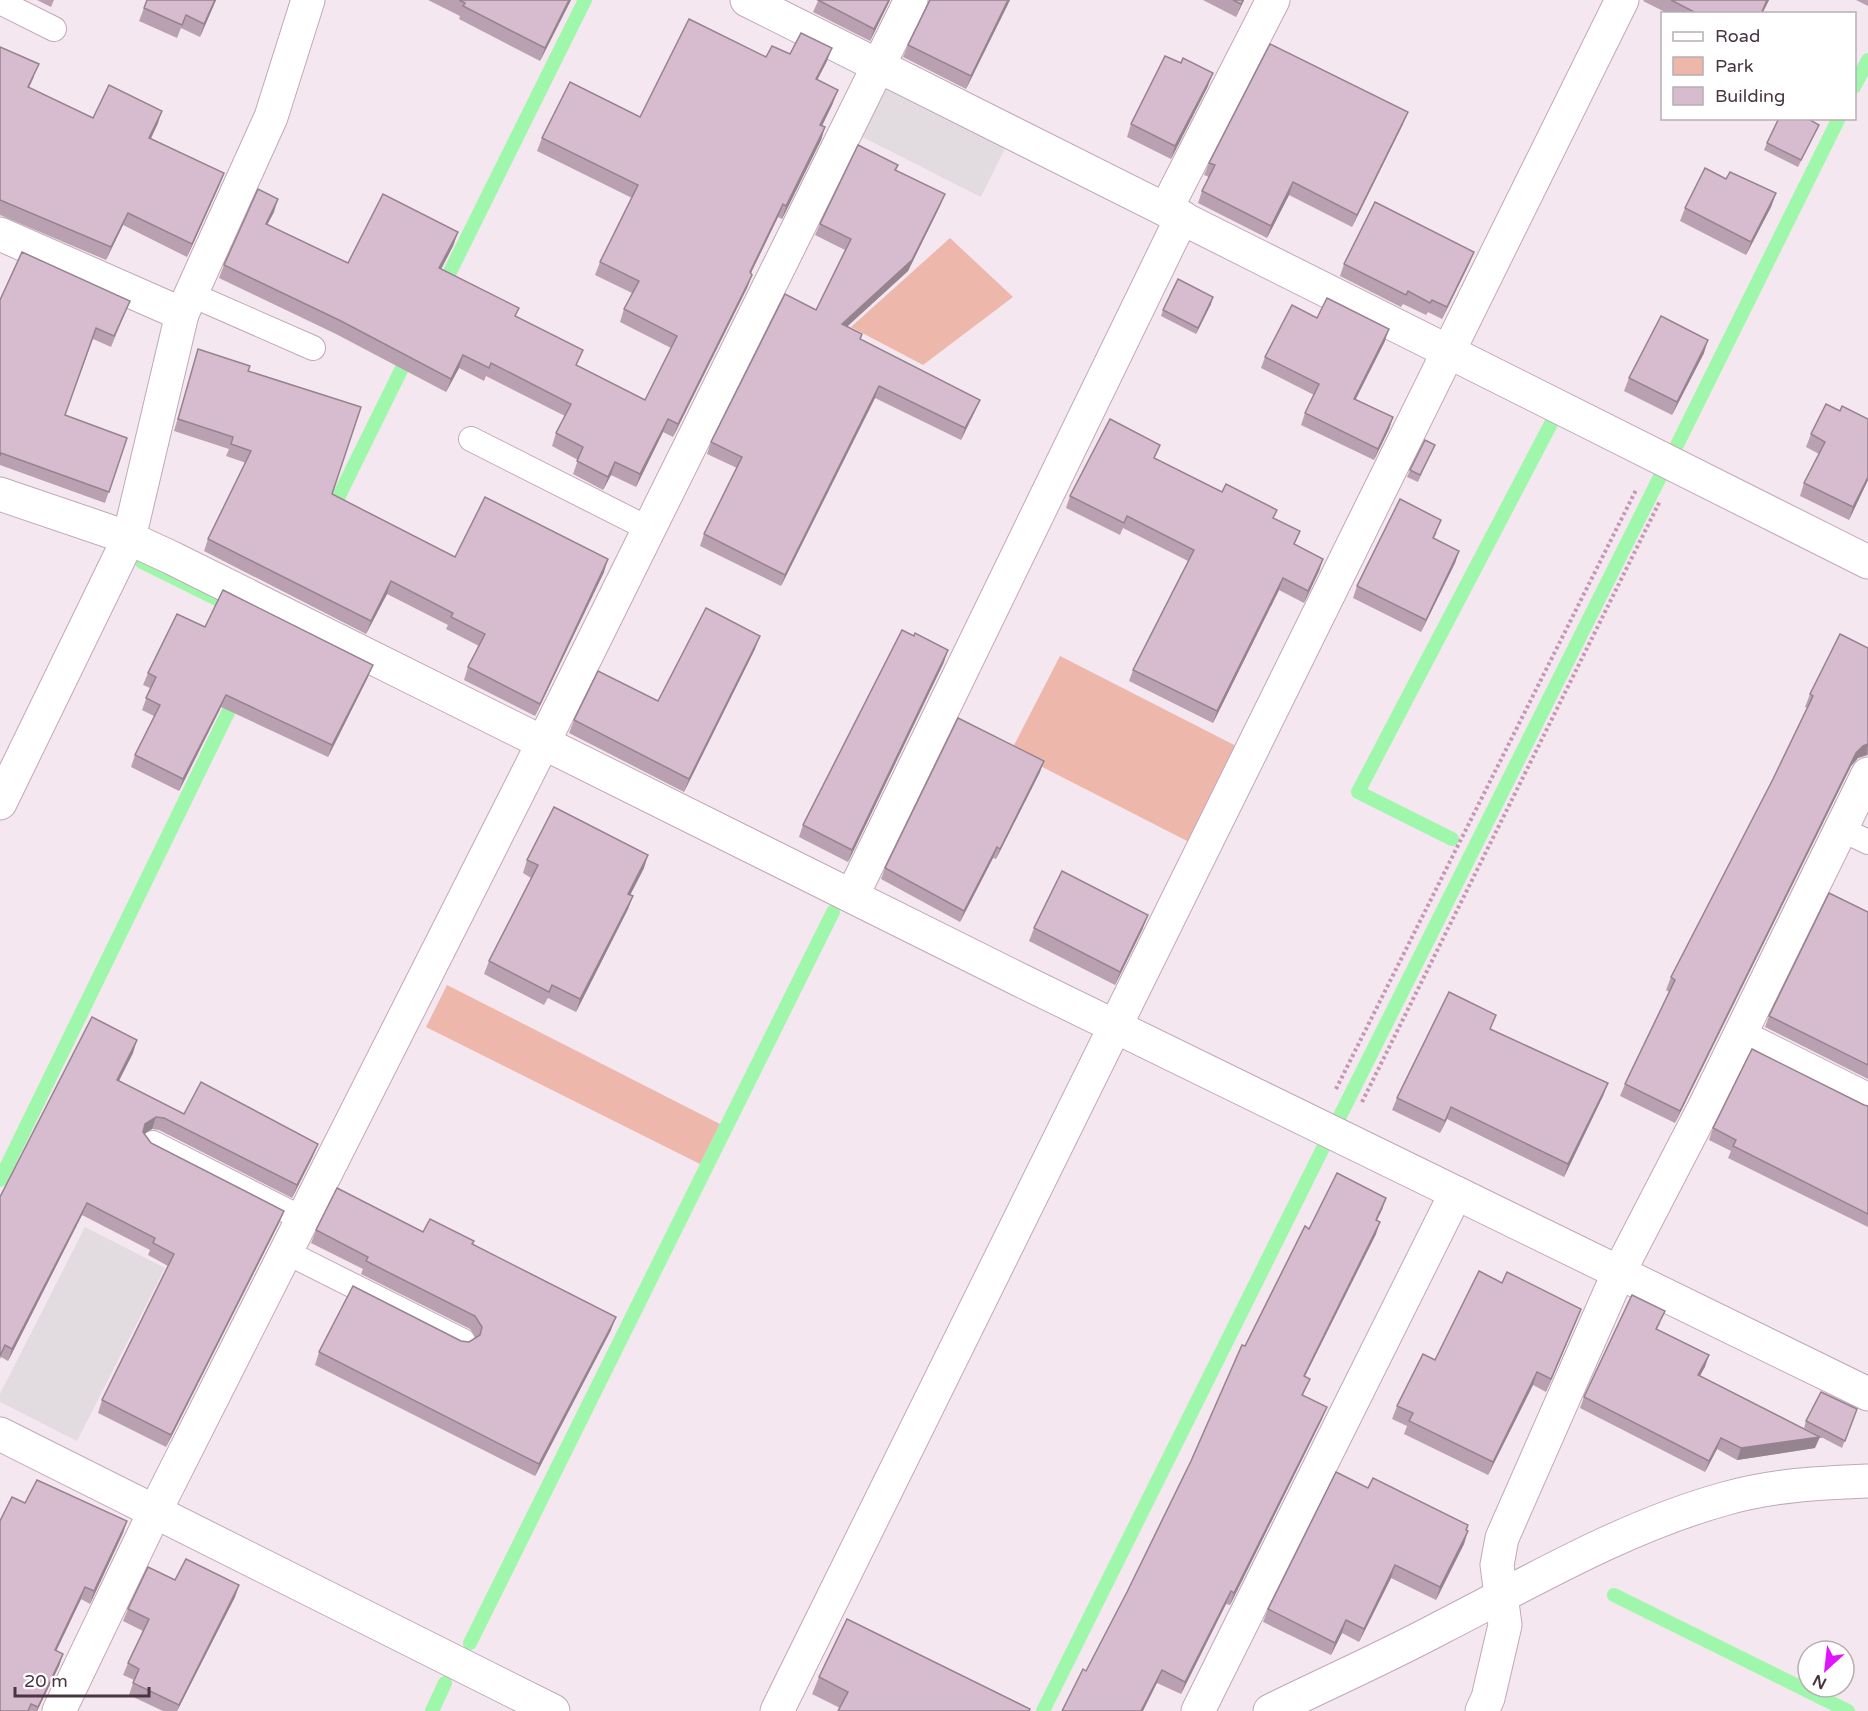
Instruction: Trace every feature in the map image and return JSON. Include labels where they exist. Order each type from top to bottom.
[{"type":"street","points":[[0,803],[129,538],[186,304],[271,117],[308,0]]},
{"type":"street","points":[[747,0],[1868,562]]},
{"type":"street","points":[[59,1711],[155,1512],[543,743],[911,0]]},
{"type":"street","points":[[852,896],[1273,0]]},
{"type":"street","points":[[777,1711],[1622,0]]},
{"type":"street","points":[[0,234],[186,304]]},
{"type":"street","points":[[0,494],[129,538],[1020,980],[1868,1394]]},
{"type":"street","points":[[1482,1711],[1488,1698],[1505,1625],[1499,1596],[1497,1565],[1502,1538],[1619,1272],[1740,1036],[1854,836],[1868,774]]},
{"type":"street","points":[[1740,1036],[1868,1100]]},
{"type":"street","points":[[1198,1711],[1456,1193]]},
{"type":"street","points":[[0,1434],[553,1711]]},
{"type":"street","points":[[1270,1711],[1443,1627],[1499,1596],[1654,1522],[1724,1498],[1793,1483],[1868,1481]]},
{"type":"lane","points":[[0,2],[54,29]]},
{"type":"lane","points":[[186,304],[313,348]]},
{"type":"lane","points":[[471,439],[649,529]]},
{"type":"lane","points":[[153,1143],[303,1219]]},
{"type":"lane","points":[[286,1252],[463,1341]]},
{"type":"path","points":[[1331,1131],[1665,460]]},
{"type":"path","points":[[1331,1131],[1665,460]]},
{"type":"green space","points":[[950,238],[1013,297],[923,365],[851,327]]},
{"type":"green space","points":[[1060,656],[1242,749],[1193,844],[1011,751]]},
{"type":"green space","points":[[447,985],[720,1124],[700,1164],[426,1027]]},
{"type":"shaded area","points":[[888,86],[1006,146],[981,197],[862,137]]},
{"type":"shaded area","points":[[85,1227],[165,1268],[77,1441],[0,1402],[0,1394]]},
{"type":"building","points":[[147,0],[215,0],[204,24],[186,15],[182,25],[144,8]]},
{"type":"building","points":[[459,0],[569,0],[545,48],[463,6],[465,3]]},
{"type":"building","points":[[818,0],[889,0],[874,29]]},
{"type":"building","points":[[930,0],[1008,0],[971,76],[908,45]]},
{"type":"building","points":[[1671,0],[1767,0],[1762,12],[1694,12]]},
{"type":"building","points":[[689,19],[766,57],[772,46],[790,54],[801,33],[832,48],[816,79],[838,90],[820,125],[825,127],[786,206],[783,204],[750,272],[752,275],[678,424],[668,419],[640,474],[615,462],[608,477],[577,461],[583,447],[556,433],[571,404],[491,363],[489,368],[463,355],[451,379],[341,321],[224,265],[258,189],[278,199],[266,224],[348,263],[383,194],[458,232],[439,268],[519,308],[515,316],[583,350],[576,365],[645,400],[677,336],[624,309],[639,281],[600,262],[638,185],[542,138],[570,82],[640,117]]},
{"type":"building","points":[[1270,44],[1408,112],[1357,215],[1293,182],[1271,226],[1202,191],[1215,165],[1209,163]]},
{"type":"building","points":[[0,47],[39,64],[28,87],[93,118],[109,85],[162,111],[149,138],[224,173],[192,244],[128,213],[111,247],[0,200]]},
{"type":"building","points":[[1165,56],[1181,63],[1183,58],[1213,73],[1175,146],[1131,124]]},
{"type":"building","points":[[1778,120],[1810,120],[1819,125],[1801,160],[1767,143]]},
{"type":"building","points":[[858,145],[898,165],[895,170],[945,194],[912,260],[842,324],[862,334],[860,339],[980,400],[965,428],[879,386],[785,575],[704,534],[742,457],[711,442],[785,294],[816,310],[851,239],[820,224]]},
{"type":"building","points":[[1705,168],[1726,179],[1730,172],[1776,193],[1751,242],[1685,208]]},
{"type":"building","points":[[1375,202],[1474,252],[1447,307],[1432,300],[1430,303],[1408,291],[1406,295],[1344,264]]},
{"type":"building","points":[[22,252],[130,301],[114,336],[96,328],[65,415],[127,438],[109,492],[1,453],[0,456],[0,300]]},
{"type":"building","points":[[1178,279],[1213,297],[1198,328],[1163,310]]},
{"type":"building","points":[[1327,298],[1389,329],[1354,399],[1393,417],[1378,449],[1305,413],[1319,384],[1265,357],[1292,305],[1317,318]]},
{"type":"building","points":[[1661,316],[1708,340],[1677,402],[1629,378]]},
{"type":"building","points":[[198,349],[250,366],[248,371],[361,407],[332,494],[455,557],[485,497],[608,559],[540,704],[468,667],[485,634],[451,617],[453,613],[391,581],[371,621],[208,539],[251,451],[231,444],[233,437],[178,419]]},
{"type":"building","points":[[1826,404],[1840,411],[1842,406],[1868,419],[1868,477],[1853,507],[1804,483],[1825,442],[1811,434]]},
{"type":"building","points":[[1110,419],[1160,445],[1154,458],[1222,492],[1226,484],[1277,510],[1273,518],[1300,531],[1294,544],[1323,559],[1308,591],[1283,578],[1217,711],[1133,670],[1194,550],[1127,516],[1124,523],[1070,496]]},
{"type":"building","points":[[1425,440],[1435,445],[1420,475],[1410,470]]},
{"type":"building","points":[[1400,499],[1441,520],[1433,538],[1459,551],[1426,620],[1357,586]]},
{"type":"building","points":[[223,590],[373,665],[332,745],[226,695],[183,779],[135,755],[160,705],[146,698],[156,677],[148,673],[177,614],[205,627]]},
{"type":"building","points":[[706,608],[760,636],[689,779],[574,720],[598,671],[658,701]]},
{"type":"building","points":[[902,630],[914,636],[915,633],[948,650],[852,850],[803,825]]},
{"type":"building","points":[[1840,634],[1868,648],[1868,744],[1856,753],[1680,1111],[1625,1084],[1675,980],[1671,977],[1773,779],[1813,696],[1810,694]]},
{"type":"building","points":[[958,718],[1044,761],[1000,849],[997,847],[964,911],[885,868]]},
{"type":"building","points":[[554,807],[648,855],[628,894],[633,896],[580,999],[552,985],[549,992],[489,961],[538,865],[527,860]]},
{"type":"building","points":[[1062,871],[1148,915],[1120,972],[1034,928]]},
{"type":"building","points":[[1829,893],[1868,912],[1868,1065],[1769,1016]]},
{"type":"building","points":[[1449,992],[1496,1015],[1490,1029],[1608,1083],[1568,1164],[1451,1107],[1445,1121],[1397,1098]]},
{"type":"building","points":[[92,1017],[137,1040],[117,1080],[184,1114],[201,1082],[318,1144],[297,1185],[164,1118],[156,1117],[145,1124],[143,1132],[151,1143],[284,1211],[171,1435],[102,1400],[174,1254],[153,1243],[155,1238],[87,1203],[12,1349],[5,1345],[0,1356],[0,1197]]},
{"type":"building","points":[[1752,1049],[1868,1106],[1868,1214],[1733,1146],[1736,1140],[1713,1128]]},
{"type":"building","points":[[1337,1173],[1386,1198],[1376,1220],[1380,1222],[1304,1376],[1310,1379],[1302,1395],[1327,1407],[1234,1593],[1231,1591],[1185,1682],[1162,1670],[1141,1711],[1062,1711],[1083,1669],[1086,1671],[1127,1592],[1191,1461],[1242,1345],[1245,1346],[1305,1226],[1309,1229]]},
{"type":"building","points":[[337,1188],[423,1232],[430,1219],[474,1241],[472,1244],[616,1317],[539,1464],[319,1352],[353,1286],[461,1341],[469,1342],[480,1335],[482,1327],[475,1316],[366,1261],[368,1257],[316,1230]]},
{"type":"building","points":[[1479,1271],[1502,1283],[1507,1272],[1581,1309],[1551,1379],[1537,1372],[1493,1462],[1409,1421],[1413,1413],[1397,1406],[1423,1354],[1435,1360]]},
{"type":"building","points":[[1632,1295],[1665,1311],[1656,1329],[1709,1355],[1698,1375],[1820,1437],[1741,1448],[1721,1438],[1709,1461],[1584,1397]]},
{"type":"building","points":[[1821,1392],[1857,1409],[1845,1441],[1806,1421]]},
{"type":"building","points":[[1336,1472],[1368,1488],[1373,1478],[1468,1525],[1466,1530],[1468,1531],[1440,1587],[1395,1565],[1364,1629],[1346,1620],[1335,1643],[1268,1609]]},
{"type":"building","points":[[37,1480],[127,1521],[94,1591],[85,1587],[55,1650],[63,1654],[38,1707],[31,1704],[28,1711],[0,1711],[0,1521],[12,1497],[25,1503]]},
{"type":"building","points":[[186,1559],[239,1585],[179,1705],[133,1683],[139,1669],[128,1663],[149,1619],[128,1609],[148,1567],[175,1580]]},
{"type":"building","points":[[847,1619],[1030,1709],[1029,1711],[838,1711],[848,1692],[819,1677]]},
{"type":"waterway","points":[[442,288],[585,0]]},
{"type":"waterway","points":[[1856,83],[1868,60]]},
{"type":"waterway","points":[[1677,445],[1838,120]]},
{"type":"waterway","points":[[330,514],[409,354]]},
{"type":"waterway","points":[[1452,839],[1358,792],[1555,416]]},
{"type":"waterway","points":[[1338,1120],[1663,471]]},
{"type":"waterway","points":[[142,562],[235,608]]},
{"type":"waterway","points":[[0,1180],[236,696]]},
{"type":"waterway","points":[[470,1643],[833,912]]},
{"type":"waterway","points":[[1043,1711],[1325,1144]]},
{"type":"waterway","points":[[1614,1595],[1848,1711]]},
{"type":"waterway","points":[[432,1711],[445,1683]]}]
